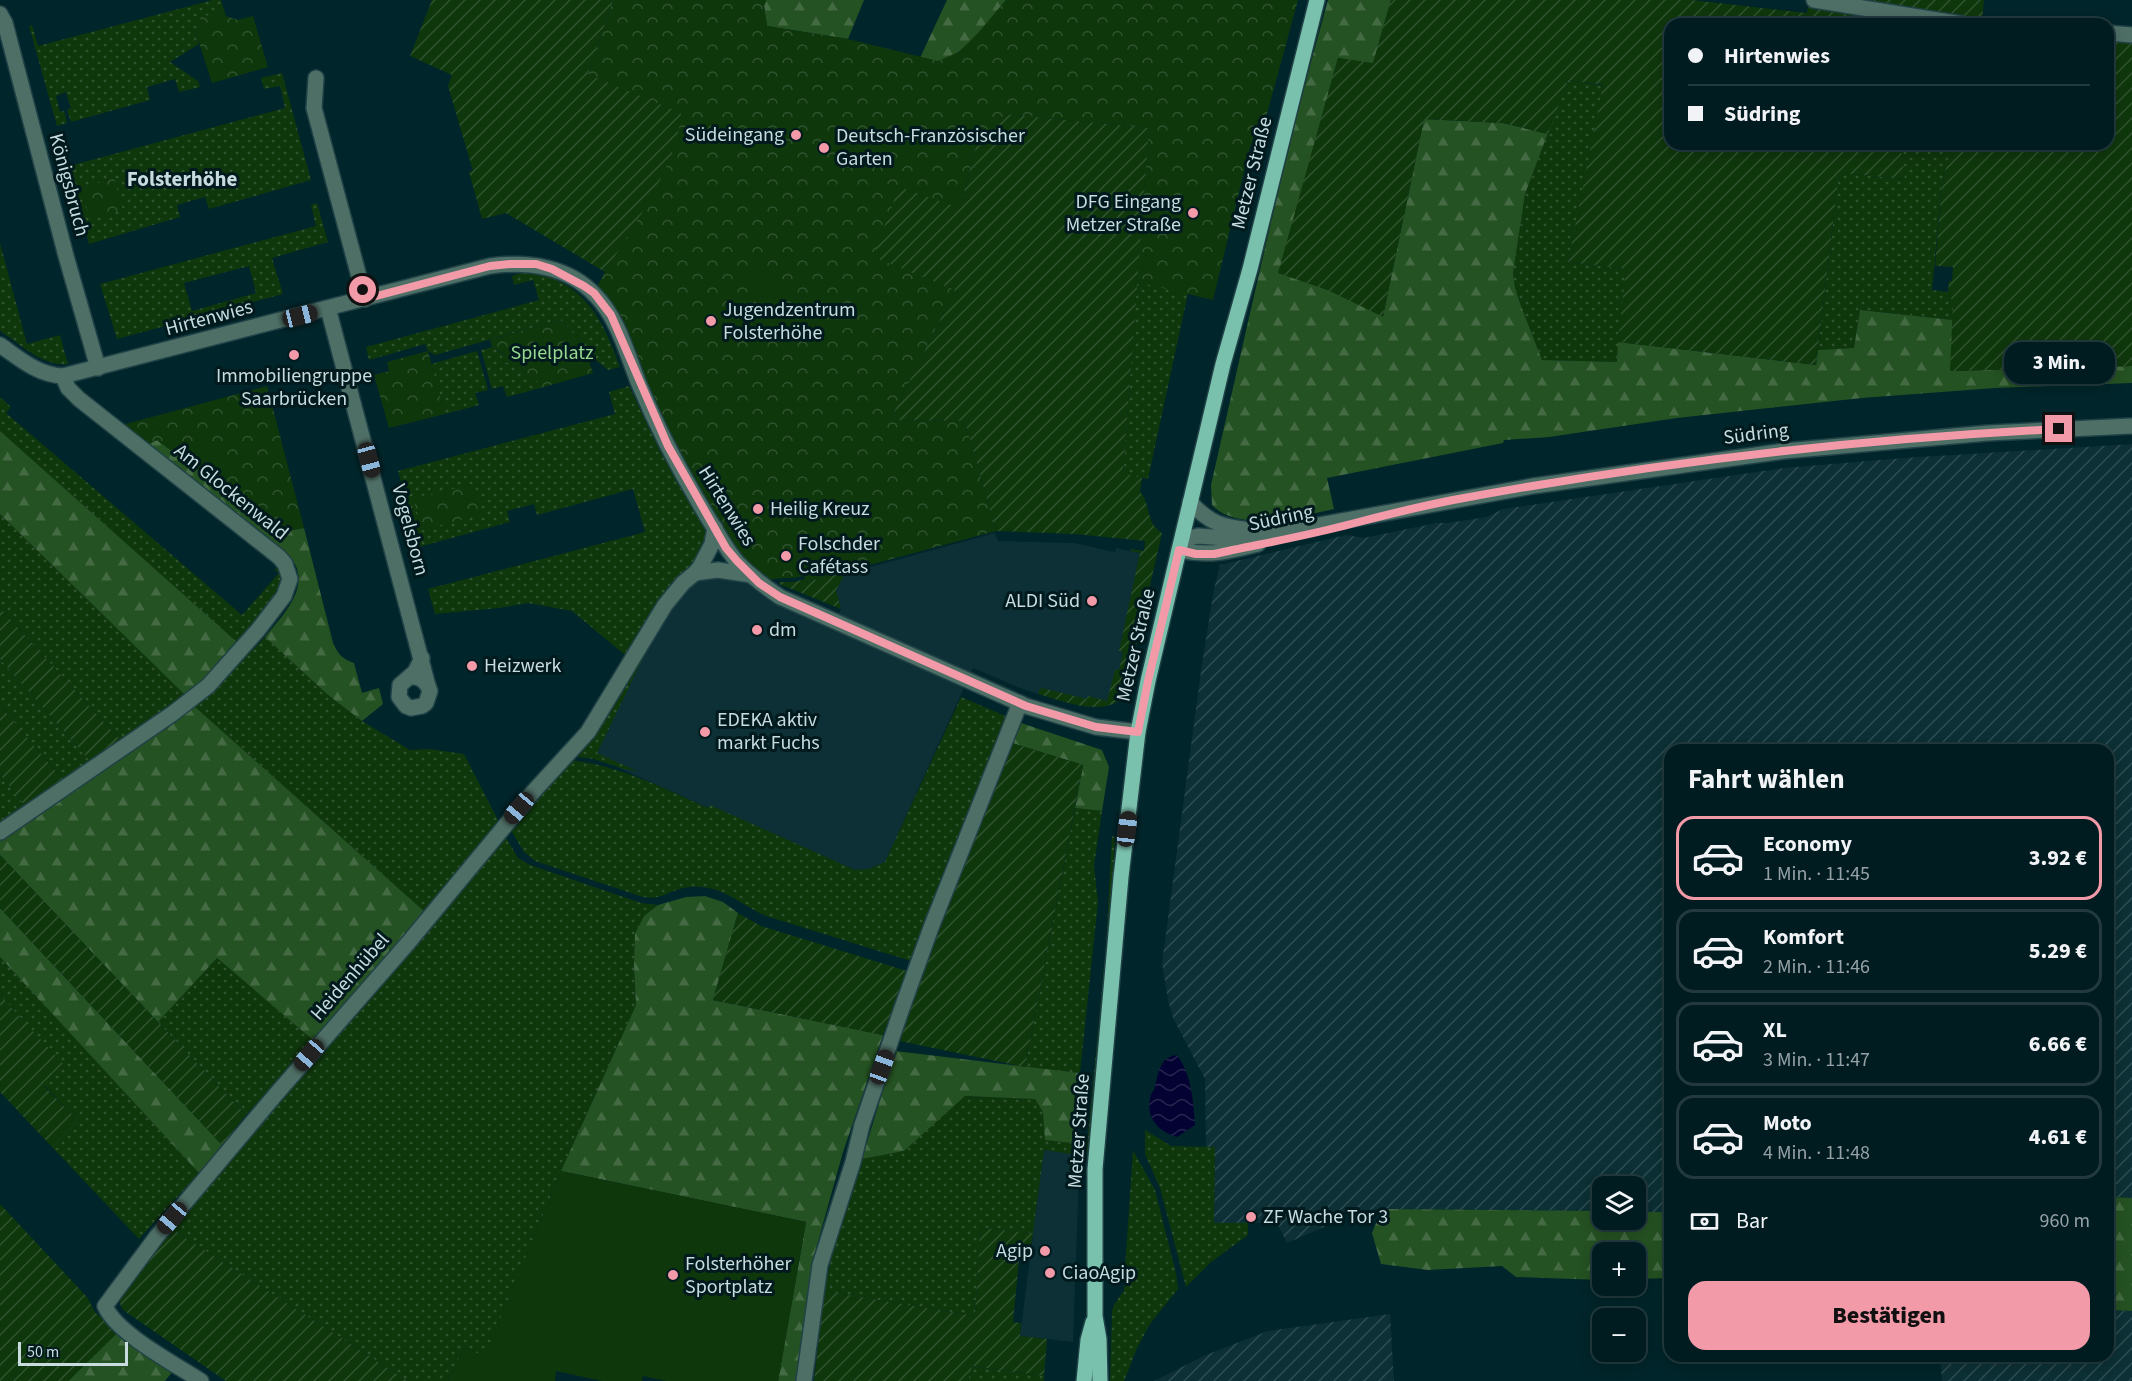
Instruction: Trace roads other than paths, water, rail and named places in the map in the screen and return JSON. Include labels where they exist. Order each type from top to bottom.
[{"type":"main road","name":"Metzer Straße","points":[[1100,1381],[1099,1339],[1095,1316],[1095,1169],[1121,877],[1138,732],[1222,364],[1250,268],[1317,0]]},
{"type":"main road","name":"Metzer Straße","points":[[1084,1381],[1089,1340],[1095,1316]]},
{"type":"street","points":[[1814,0],[1925,18]]},
{"type":"street","name":"Königsbruch","points":[[0,14],[5,23],[98,368]]},
{"type":"street","points":[[2114,34],[2132,35]]},
{"type":"street","points":[[316,78],[314,108],[365,299]]},
{"type":"street","name":"Hirtenwies","points":[[63,376],[490,266],[536,264],[552,269],[594,293],[611,315],[668,446],[715,528],[737,561],[759,583],[780,597],[1020,703],[1096,727],[1138,732]]},
{"type":"street","name":"Vogelsborn","points":[[328,308],[428,686]]},
{"type":"street","points":[[0,345],[35,370],[52,376],[63,376]]},
{"type":"street","name":"Am Glockenwald","points":[[0,832],[172,714],[208,686],[262,626],[289,586],[289,572],[279,557],[79,399],[68,388],[63,376]]},
{"type":"street","name":"Südring","points":[[1181,545],[1198,536],[1241,538],[1533,486],[1784,451],[1988,433],[2132,426]]},
{"type":"street","name":"Südring","points":[[1190,502],[1213,523],[1240,529],[1278,532]]},
{"type":"street","name":"Südring","points":[[1181,545],[1196,554],[1214,554],[1351,524],[1390,513]]},
{"type":"street","name":"Heidenhübel","points":[[201,1381],[120,1328],[108,1316],[105,1306],[146,1250],[277,1093],[408,943],[519,808],[588,732],[665,605],[682,583],[695,573],[712,544],[715,528]]},
{"type":"street","points":[[695,573],[718,570],[752,575]]},
{"type":"street","points":[[411,677],[422,658]]},
{"type":"street","points":[[411,677],[419,677],[428,686],[429,694],[426,703],[416,708],[406,706],[398,691],[402,682],[411,677]]},
{"type":"street","points":[[804,1381],[820,1264],[862,1125],[902,1008],[1020,703]]},
{"type":"water","points":[[1177,1055],[1189,1080],[1195,1125],[1177,1137],[1170,1135],[1154,1122],[1149,1103],[1161,1066],[1171,1056]]},
{"type":"place","name":"Südeingang","points":[[796,135]]},
{"type":"place","name":"Deutsch-Französischer Garten","points":[[824,148]]},
{"type":"place","name":"DFG Eingang Metzer Straße","points":[[1193,213]]},
{"type":"place","name":"Jugendzentrum Folsterhöhe","points":[[711,321]]},
{"type":"place","name":"Immobiliengruppe Saarbrücken","points":[[294,355]]},
{"type":"place","name":"Heilig Kreuz","points":[[758,509]]},
{"type":"place","name":"Folschder Cafétass","points":[[786,556]]},
{"type":"place","name":"ALDI Süd","points":[[1092,601]]},
{"type":"place","name":"dm","points":[[757,630]]},
{"type":"place","name":"Heizwerk","points":[[472,666]]},
{"type":"place","name":"EDEKA aktiv markt Fuchs","points":[[705,732]]},
{"type":"place","name":"ZF Wache Tor 3","points":[[1251,1217]]},
{"type":"place","name":"Agip","points":[[1045,1251]]},
{"type":"place","name":"CiaoAgip","points":[[1050,1273]]},
{"type":"place","name":"Folsterhöher Sportplatz","points":[[673,1275]]},
{"type":"district","name":"Folsterhöhe","points":[[182,179]]},
{"type":"park label","name":"Spielplatz","points":[[552,353]]}]
